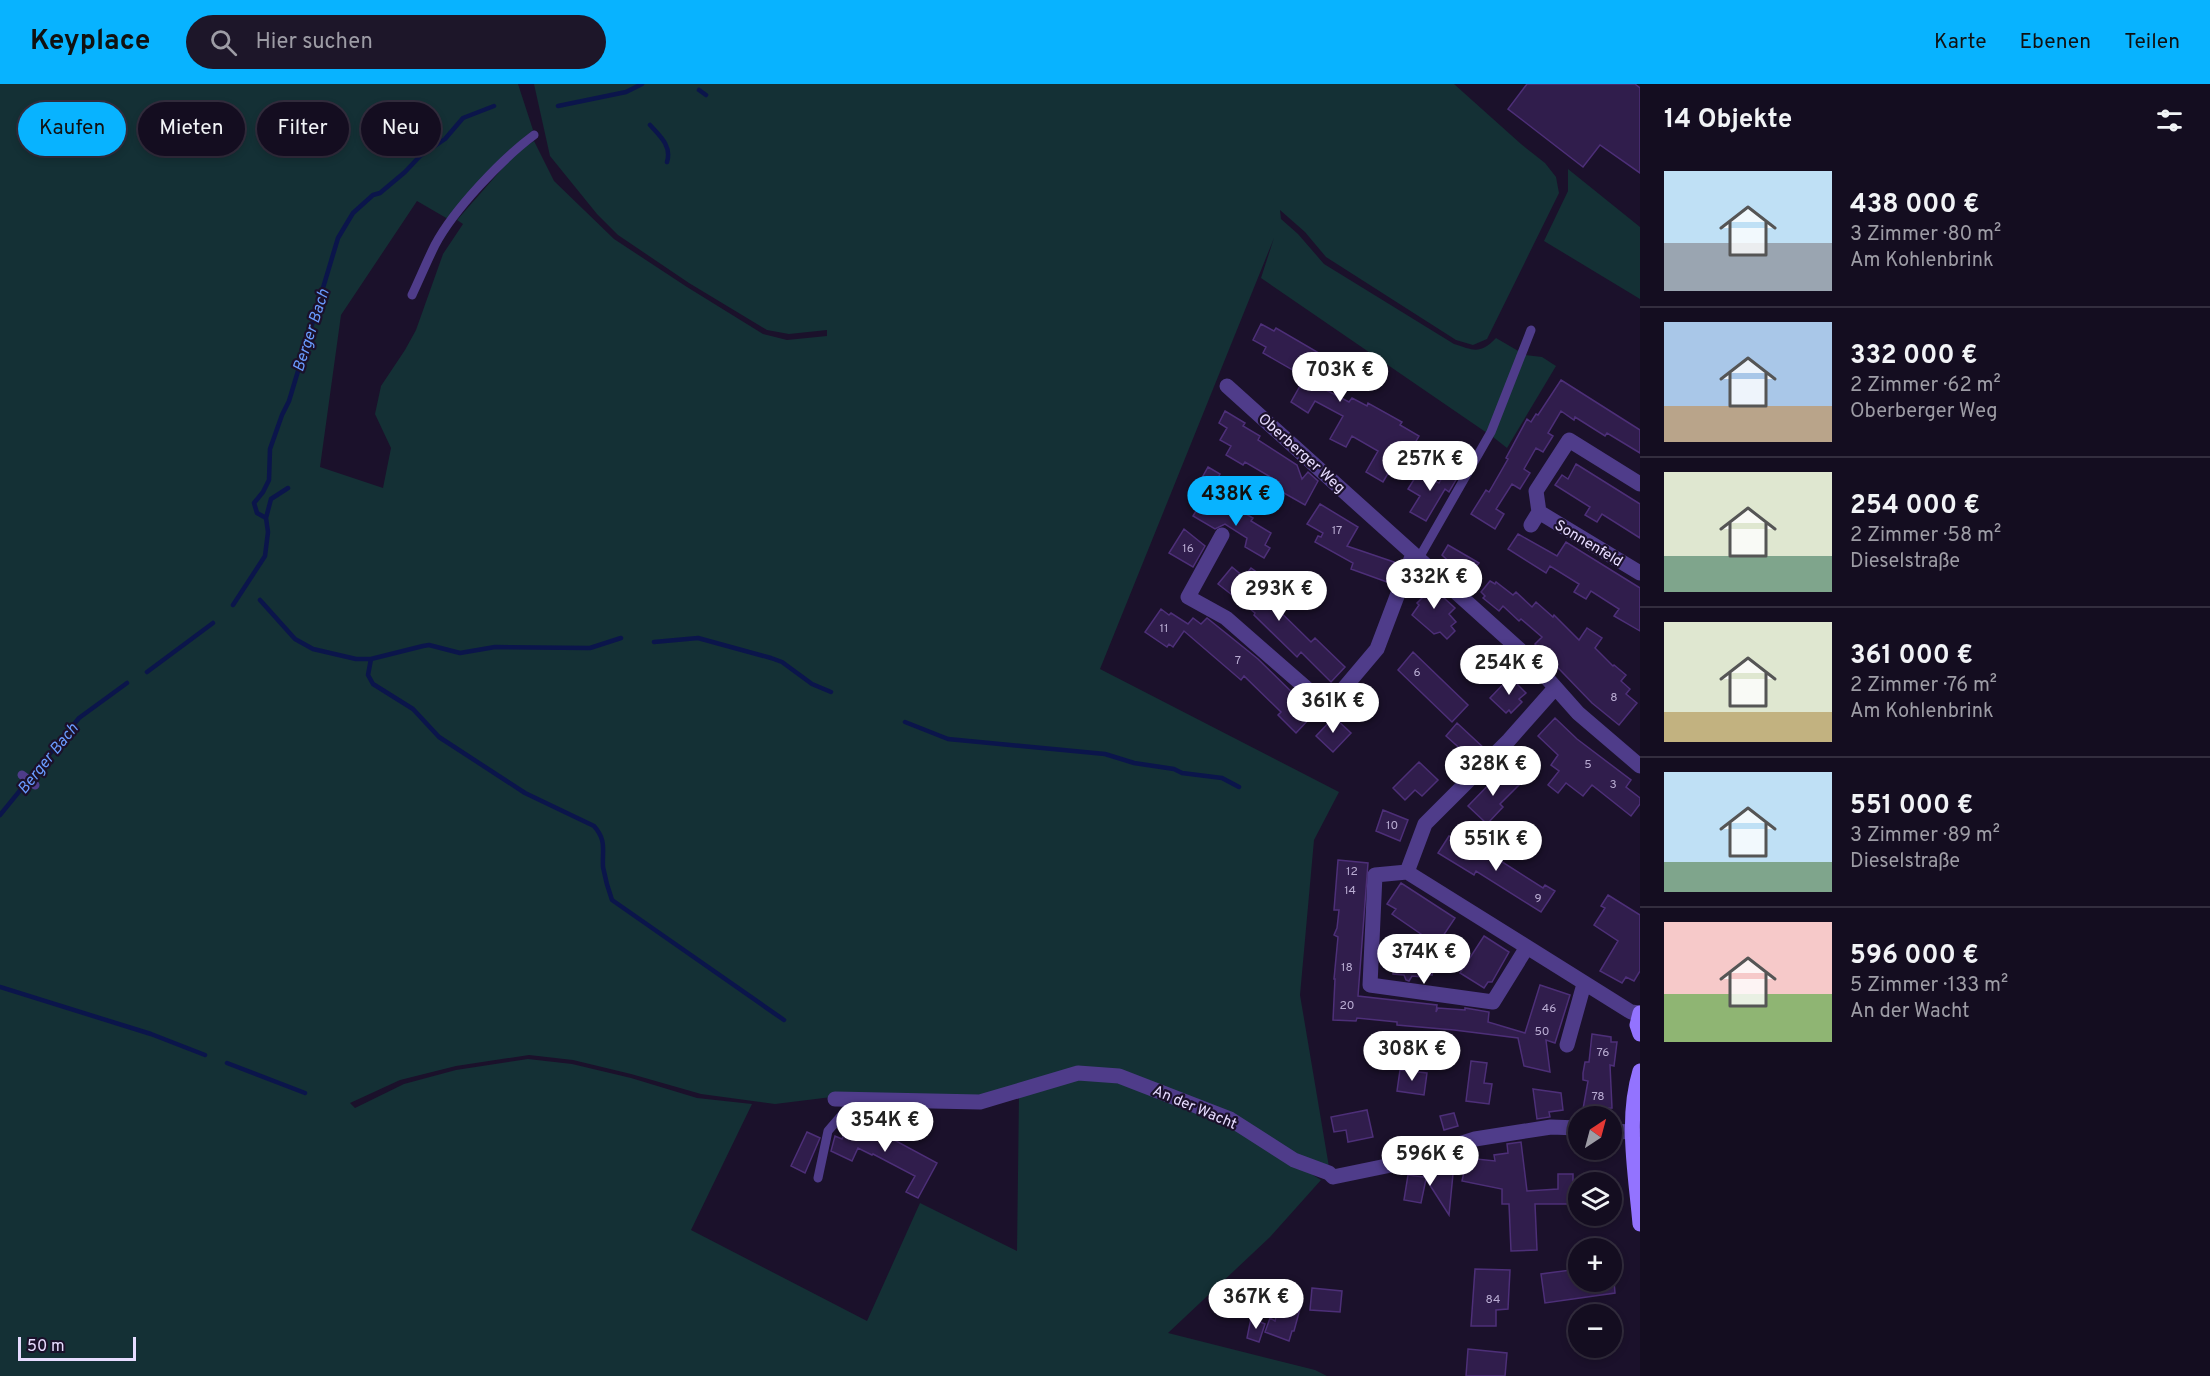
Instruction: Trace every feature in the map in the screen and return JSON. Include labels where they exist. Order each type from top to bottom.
[{"type":"street","name":"Oberberger Weg","points":[[1227,386],[1530,659],[1578,713],[1640,766]]},
{"type":"street","name":"Sonnenfeld","points":[[1640,484],[1569,440],[1536,491],[1535,518],[1640,573]]},
{"type":"street","points":[[1222,535],[1188,597],[1226,618],[1313,694],[1324,698],[1339,694],[1377,649],[1416,556]]},
{"type":"street","points":[[1407,872],[1425,824],[1509,740],[1555,688]]},
{"type":"street","points":[[1527,947],[1493,1002],[1370,985],[1375,875],[1407,872],[1527,947],[1584,984],[1631,1012],[1640,1013],[1637,1025],[1640,1034]]},
{"type":"street","points":[[1567,1046],[1584,984]]},
{"type":"street","points":[[1640,1071],[1633,1132],[1640,1224]]},
{"type":"street","name":"An der Wacht","points":[[842,1098],[980,1102],[1078,1073],[1119,1076],[1230,1119],[1294,1160],[1329,1173],[1333,1177],[1396,1164],[1475,1139],[1551,1127],[1568,1128]]},
{"type":"street","points":[[1622,1132],[1633,1132]]},
{"type":"lane","points":[[412,295],[436,243],[453,218],[513,151],[534,135]]},
{"type":"lane","points":[[1416,556],[1491,432],[1531,330]]},
{"type":"lane","points":[[22,775],[35,785]]},
{"type":"lane","points":[[818,1178],[828,1131],[847,1109],[842,1098]]},
{"type":"green space","points":[[0,84],[518,84],[533,130],[506,153],[448,219],[417,201],[341,315],[320,467],[383,488],[391,448],[375,414],[381,386],[416,330],[443,254],[463,224],[457,220],[516,153],[534,141],[554,181],[614,239],[763,334],[787,340],[827,336],[827,330],[789,334],[767,330],[689,283],[618,235],[597,214],[550,156],[534,84],[1454,84],[1545,163],[1556,177],[1559,193],[1487,339],[1473,345],[1456,340],[1326,257],[1305,232],[1280,210],[1281,219],[1298,234],[1324,264],[1454,344],[1476,350],[1485,347],[1496,338],[1520,352],[1487,433],[1261,278],[1274,238],[1100,669],[1339,792],[1314,840],[1300,995],[1330,1173],[1325,1174],[1297,1159],[1233,1117],[1120,1074],[1078,1072],[981,1100],[932,1101],[848,1095],[775,1104],[701,1094],[573,1060],[529,1055],[456,1066],[400,1080],[350,1103],[355,1108],[404,1084],[456,1070],[528,1059],[572,1064],[631,1078],[697,1098],[752,1104],[691,1230],[867,1321],[920,1203],[1017,1251],[1019,1094],[1077,1078],[1117,1078],[1228,1121],[1321,1180],[1270,1237],[1168,1333],[1315,1370],[1327,1376],[0,1376]]},
{"type":"green space","points":[[1568,169],[1640,227],[1640,299],[1544,241],[1568,191]]},
{"type":"green space","points":[[1525,355],[1542,357],[1556,366],[1507,448],[1493,437]]},
{"type":"building","points":[[1527,84],[1635,84],[1640,88],[1640,173],[1600,145],[1583,167],[1508,109]]},
{"type":"building","points":[[1261,324],[1274,331],[1276,328],[1336,363],[1322,388],[1349,402],[1352,398],[1367,406],[1368,403],[1402,422],[1400,425],[1419,436],[1404,462],[1397,458],[1383,482],[1366,472],[1378,451],[1352,436],[1346,447],[1330,439],[1343,416],[1315,401],[1308,413],[1291,402],[1305,377],[1263,353],[1266,347],[1253,340]]},
{"type":"building","points":[[1561,380],[1640,430],[1640,453],[1607,433],[1605,436],[1561,411],[1548,433],[1553,436],[1543,452],[1536,448],[1524,469],[1530,473],[1520,489],[1512,484],[1496,509],[1504,514],[1495,529],[1471,514],[1486,490],[1489,492],[1527,419],[1531,422],[1536,414],[1538,415]]},
{"type":"building","points":[[1225,411],[1245,423],[1243,426],[1260,436],[1258,440],[1297,465],[1302,479],[1308,472],[1318,481],[1305,505],[1275,488],[1279,482],[1245,462],[1243,465],[1226,455],[1231,446],[1220,440],[1227,428],[1219,423]]},
{"type":"building","points":[[1576,464],[1640,504],[1640,538],[1602,514],[1597,522],[1585,515],[1590,507],[1555,485],[1562,475],[1568,479]]},
{"type":"building","points":[[1208,467],[1220,474],[1205,501],[1193,494]]},
{"type":"building","points":[[1452,469],[1460,473],[1449,492],[1445,489],[1426,521],[1410,512],[1420,496],[1408,489],[1418,473],[1439,483],[1444,474],[1449,473]]},
{"type":"building","points":[[1202,501],[1224,514],[1227,509],[1238,516],[1241,511],[1253,518],[1251,521],[1271,533],[1265,545],[1270,548],[1264,558],[1245,547],[1247,538],[1225,524],[1215,529],[1193,516]]},
{"type":"building","points":[[1320,504],[1358,527],[1347,546],[1394,562],[1387,582],[1351,569],[1353,563],[1315,542],[1323,533],[1307,524]]},
{"type":"building","points":[[1184,529],[1205,546],[1193,567],[1169,553]]},
{"type":"building","points":[[1518,534],[1557,556],[1566,542],[1640,588],[1640,631],[1614,616],[1619,609],[1591,591],[1586,599],[1574,592],[1579,584],[1550,566],[1546,573],[1508,549]]},
{"type":"building","points":[[1448,545],[1479,563],[1469,574],[1456,565],[1455,567],[1442,555]]},
{"type":"building","points":[[1232,567],[1244,577],[1251,568],[1265,578],[1257,589],[1311,642],[1315,638],[1345,667],[1331,682],[1301,652],[1297,657],[1254,615],[1255,613],[1218,584]]},
{"type":"building","points":[[1421,577],[1455,608],[1449,614],[1456,622],[1451,626],[1455,631],[1447,639],[1440,632],[1434,634],[1412,615],[1419,605],[1417,603],[1423,597],[1413,588]]},
{"type":"building","points":[[1490,581],[1495,584],[1496,582],[1513,595],[1516,592],[1532,607],[1536,602],[1553,617],[1554,615],[1579,640],[1587,628],[1602,638],[1595,648],[1626,675],[1621,681],[1630,689],[1626,694],[1637,703],[1619,725],[1592,703],[1535,644],[1542,637],[1503,606],[1499,611],[1483,598],[1485,596],[1481,592]]},
{"type":"building","points":[[1161,609],[1188,624],[1193,618],[1201,624],[1207,618],[1258,659],[1308,708],[1312,716],[1296,733],[1278,715],[1281,712],[1244,676],[1241,680],[1184,631],[1173,647],[1169,644],[1167,647],[1145,632]]},
{"type":"building","points":[[1413,652],[1468,705],[1452,722],[1398,670]]},
{"type":"building","points":[[1510,677],[1526,693],[1519,699],[1522,702],[1511,713],[1509,710],[1506,713],[1490,698]]},
{"type":"building","points":[[1334,717],[1351,733],[1333,752],[1316,736]]},
{"type":"building","points":[[1555,718],[1577,739],[1631,780],[1626,787],[1640,798],[1640,804],[1631,816],[1592,785],[1583,796],[1566,783],[1558,793],[1548,785],[1559,771],[1551,765],[1558,755],[1538,736]]},
{"type":"building","points":[[1457,723],[1486,750],[1474,761],[1446,736]]},
{"type":"building","points":[[1419,762],[1438,780],[1422,796],[1415,790],[1405,800],[1393,788]]},
{"type":"building","points":[[1503,770],[1519,785],[1500,804],[1503,807],[1487,824],[1468,806]]},
{"type":"building","points":[[1383,810],[1408,820],[1400,841],[1376,831]]},
{"type":"building","points":[[1449,836],[1479,847],[1543,888],[1545,885],[1555,891],[1541,912],[1476,871],[1474,875],[1438,853]]},
{"type":"building","points":[[1338,860],[1368,863],[1358,996],[1437,1005],[1436,1012],[1438,1008],[1465,1010],[1465,1008],[1489,1012],[1488,1022],[1525,1033],[1540,985],[1570,995],[1555,1043],[1546,1040],[1550,1072],[1524,1066],[1518,1038],[1397,1025],[1397,1022],[1357,1018],[1356,1021],[1333,1020],[1338,937],[1334,935],[1339,910],[1334,910]]},
{"type":"building","points":[[1401,883],[1455,918],[1437,945],[1392,914],[1396,909],[1387,904]]},
{"type":"building","points":[[1608,895],[1640,915],[1640,971],[1634,981],[1626,977],[1622,983],[1600,971],[1618,941],[1594,925],[1605,908],[1601,906]]},
{"type":"building","points":[[1484,936],[1509,952],[1492,982],[1488,982],[1484,988],[1460,973]]},
{"type":"building","points":[[1395,942],[1437,945],[1434,950],[1445,957],[1443,968],[1434,966],[1432,975],[1422,973],[1422,977],[1412,976],[1409,981],[1404,975],[1393,974]]},
{"type":"building","points":[[1592,1034],[1611,1037],[1611,1042],[1617,1042],[1614,1066],[1610,1065],[1612,1106],[1584,1106],[1588,1081],[1583,1080],[1583,1073],[1585,1062],[1589,1062]]},
{"type":"building","points":[[1471,1061],[1487,1063],[1484,1083],[1492,1084],[1489,1104],[1466,1101]]},
{"type":"building","points":[[1400,1070],[1427,1073],[1424,1095],[1397,1091]]},
{"type":"building","points":[[1533,1089],[1561,1093],[1563,1110],[1549,1112],[1550,1117],[1537,1119]]},
{"type":"building","points":[[1367,1110],[1373,1137],[1348,1142],[1346,1130],[1334,1132],[1331,1117]]},
{"type":"building","points":[[1454,1113],[1458,1126],[1444,1130],[1440,1116]]},
{"type":"building","points":[[864,1120],[885,1131],[883,1134],[937,1163],[918,1198],[906,1192],[915,1176],[858,1148],[852,1161],[831,1151],[835,1136],[842,1139],[849,1123],[860,1128]]},
{"type":"building","points":[[807,1132],[820,1138],[805,1173],[791,1166]]},
{"type":"building","points":[[1521,1142],[1527,1191],[1558,1189],[1558,1174],[1568,1174],[1568,1204],[1535,1204],[1537,1250],[1511,1251],[1509,1204],[1502,1204],[1502,1189],[1462,1181],[1467,1158],[1495,1161],[1494,1155],[1508,1153],[1507,1144]]},
{"type":"building","points":[[1419,1169],[1453,1174],[1449,1215],[1426,1179],[1421,1203],[1404,1200],[1408,1175],[1424,1177]]},
{"type":"building","points":[[1475,1269],[1510,1270],[1508,1309],[1496,1310],[1496,1326],[1471,1326]]},
{"type":"building","points":[[1568,1270],[1568,1292],[1615,1293],[1545,1303],[1541,1274]]},
{"type":"building","points":[[1312,1288],[1342,1291],[1340,1312],[1310,1310]]},
{"type":"building","points":[[1280,1300],[1301,1305],[1289,1341],[1265,1332],[1270,1318],[1275,1321]]},
{"type":"building","points":[[1251,1318],[1265,1324],[1259,1342],[1247,1338]]},
{"type":"building","points":[[1468,1349],[1507,1353],[1505,1376],[1466,1376]]},
{"type":"waterway","name":"Berger Bach","points":[[558,106],[626,92],[642,84]]},
{"type":"waterway","points":[[699,90],[706,95]]},
{"type":"waterway","name":"Berger Bach","points":[[233,605],[265,556],[268,532],[266,518],[257,513],[254,503],[269,480],[270,449],[289,401],[338,238],[353,213],[405,172],[420,156],[445,139],[463,118],[494,106]]},
{"type":"waterway","points":[[650,125],[666,146],[667,162]]},
{"type":"waterway","points":[[266,518],[271,499],[288,488]]},
{"type":"waterway","points":[[260,600],[295,639],[313,649],[356,659],[371,659],[429,645],[460,653],[495,647],[590,648],[621,638]]},
{"type":"waterway","name":"Berger Bach","points":[[147,672],[213,623]]},
{"type":"waterway","points":[[654,642],[698,638],[771,658],[782,662],[812,684],[831,692]]},
{"type":"waterway","points":[[371,659],[368,675],[373,684],[413,709],[439,737],[525,793],[594,826],[601,836],[603,867],[612,900],[784,1020]]},
{"type":"waterway","name":"Berger Bach","points":[[0,815],[79,718],[127,683]]},
{"type":"waterway","points":[[905,722],[948,739],[1105,754],[1134,763],[1174,769],[1182,773],[1222,778],[1239,787]]},
{"type":"waterway","points":[[0,987],[151,1034],[205,1055]]},
{"type":"waterway","points":[[227,1063],[305,1093]]}]
